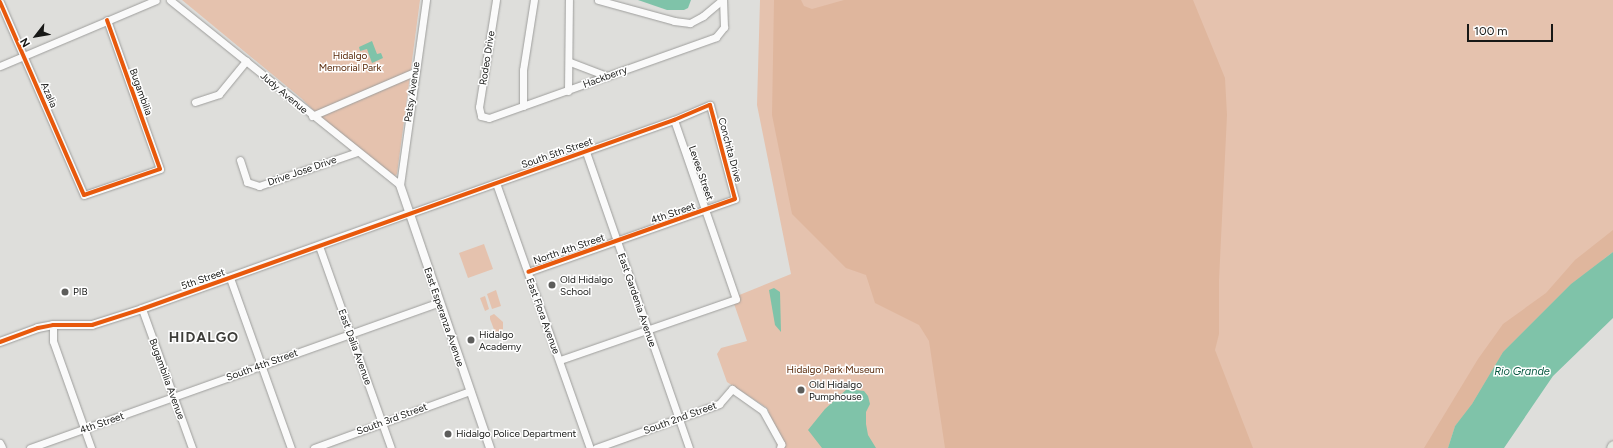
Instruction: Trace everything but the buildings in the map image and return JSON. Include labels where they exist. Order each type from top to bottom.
[{"type":"street","points":[[0,66],[156,0]]},
{"type":"street","name":"Judy Avenue","points":[[170,0],[312,116],[400,185]]},
{"type":"street","name":"Patsy Avenue","points":[[400,185],[414,72],[426,0]]},
{"type":"street","name":"Rodeo Drive","points":[[481,116],[479,107],[496,0]]},
{"type":"street","points":[[523,106],[523,70],[534,0]]},
{"type":"street","points":[[568,91],[570,62],[569,0]]},
{"type":"street","points":[[598,0],[674,21],[690,23],[703,16],[723,0]]},
{"type":"street","name":"Hackberry","points":[[481,116],[489,118],[716,37],[724,26],[723,0]]},
{"type":"street","name":"Azalia","points":[[0,2],[84,195]]},
{"type":"street","name":"Bugambilia","points":[[84,195],[160,169],[107,20]]},
{"type":"street","points":[[195,102],[219,94],[246,61]]},
{"type":"street","points":[[570,62],[607,76]]},
{"type":"street","points":[[312,116],[414,72]]},
{"type":"street","name":"South 5th Street","points":[[408,214],[586,152],[674,120],[710,105]]},
{"type":"street","name":"Conchita Drive","points":[[710,105],[735,199]]},
{"type":"street","name":"Levee Street","points":[[648,329],[736,299],[674,120]]},
{"type":"street","name":"Drive Jose Drive","points":[[240,160],[247,182],[259,186],[357,152]]},
{"type":"street","name":"East Gardenia Avenue","points":[[586,152],[689,448]]},
{"type":"street","name":"East Flora Avenue","points":[[496,183],[590,448]]},
{"type":"street","name":"East Esperanza Avenue","points":[[400,185],[408,214],[490,448]]},
{"type":"street","name":"4th Street","points":[[617,241],[735,199]]},
{"type":"street","name":"5th Street","points":[[0,342],[53,325],[92,325],[142,310],[408,214]]},
{"type":"street","name":"North 4th Street","points":[[528,272],[617,241]]},
{"type":"street","name":"East Dalia Avenue","points":[[319,246],[390,448]]},
{"type":"street","points":[[230,278],[291,448]]},
{"type":"street","points":[[350,334],[439,302]]},
{"type":"street","name":"Bugambilia Avenue","points":[[142,310],[192,448]]},
{"type":"street","points":[[53,325],[53,341],[91,448]]},
{"type":"street","points":[[560,360],[648,329]]},
{"type":"street","name":"South 4th Street","points":[[174,397],[350,334]]},
{"type":"street","name":"South 2nd Street","points":[[596,448],[722,403],[732,389],[764,411],[780,446]]},
{"type":"street","name":"South 3rd Street","points":[[314,448],[470,391]]},
{"type":"street","name":"4th Street","points":[[30,448],[174,397]]},
{"type":"street","points":[[0,444],[2,448]]},
{"type":"green space","name":"Hidalgo Memorial Park","points":[[182,0],[420,0],[397,174],[395,176],[328,125],[301,98]]},
{"type":"green space","name":"Hidalgo Park Museum","points":[[760,0],[1613,0],[1613,252],[1608,254],[1455,426],[1448,448],[777,448],[776,430],[767,408],[727,382],[717,354],[721,348],[747,341],[732,298],[791,274],[757,105]]},
{"type":"green space","points":[[484,244],[493,269],[468,278],[459,253]]},
{"type":"green space","points":[[496,290],[501,306],[492,309],[487,294]]},
{"type":"green space","points":[[485,296],[489,309],[485,311],[480,298]]},
{"type":"green space","points":[[494,314],[503,322],[503,331],[495,332],[490,319],[490,316]]},
{"type":"shaded area","points":[[774,0],[801,0],[804,6],[812,9],[844,0],[1193,0],[1225,78],[1227,115],[1219,280],[1219,334],[1215,350],[1253,448],[945,448],[929,341],[919,325],[875,303],[866,275],[846,268],[792,214],[772,115]]},
{"type":"shaded area","points":[[1613,230],[1613,252],[1571,284],[1503,352],[1472,404],[1455,426],[1448,448],[1424,448],[1478,359],[1503,324],[1546,293],[1575,260]]},
{"type":"water","points":[[638,0],[691,0],[688,8],[684,10],[667,10]]},
{"type":"water","points":[[372,41],[377,54],[381,53],[383,58],[372,63],[367,49],[360,51],[359,47]]},
{"type":"water","name":"Rio Grande","points":[[1613,252],[1613,318],[1553,376],[1504,448],[1448,448],[1455,426],[1472,404],[1503,352],[1571,284]]},
{"type":"water","points":[[774,288],[780,292],[781,332],[775,325],[769,290]]},
{"type":"water","points":[[847,389],[864,391],[868,396],[870,404],[866,412],[866,424],[868,435],[876,448],[822,448],[808,430],[825,409]]},
{"type":"cycle path","points":[[0,2],[84,195],[160,169],[107,20]]},
{"type":"cycle path","points":[[0,342],[38,328],[53,325],[92,325],[142,309],[674,120],[710,105],[735,199],[528,272]]},
{"type":"place","name":"Old Hidalgo School","points":[[552,285]]},
{"type":"place","name":"PIB","points":[[65,292]]},
{"type":"place","name":"Hidalgo Academy","points":[[471,340]]},
{"type":"place","name":"Old Hidalgo Pumphouse","points":[[801,390]]},
{"type":"place","name":"Hidalgo Police Department","points":[[448,434]]},
{"type":"district","name":"HIDALGO","points":[[204,338]]}]
